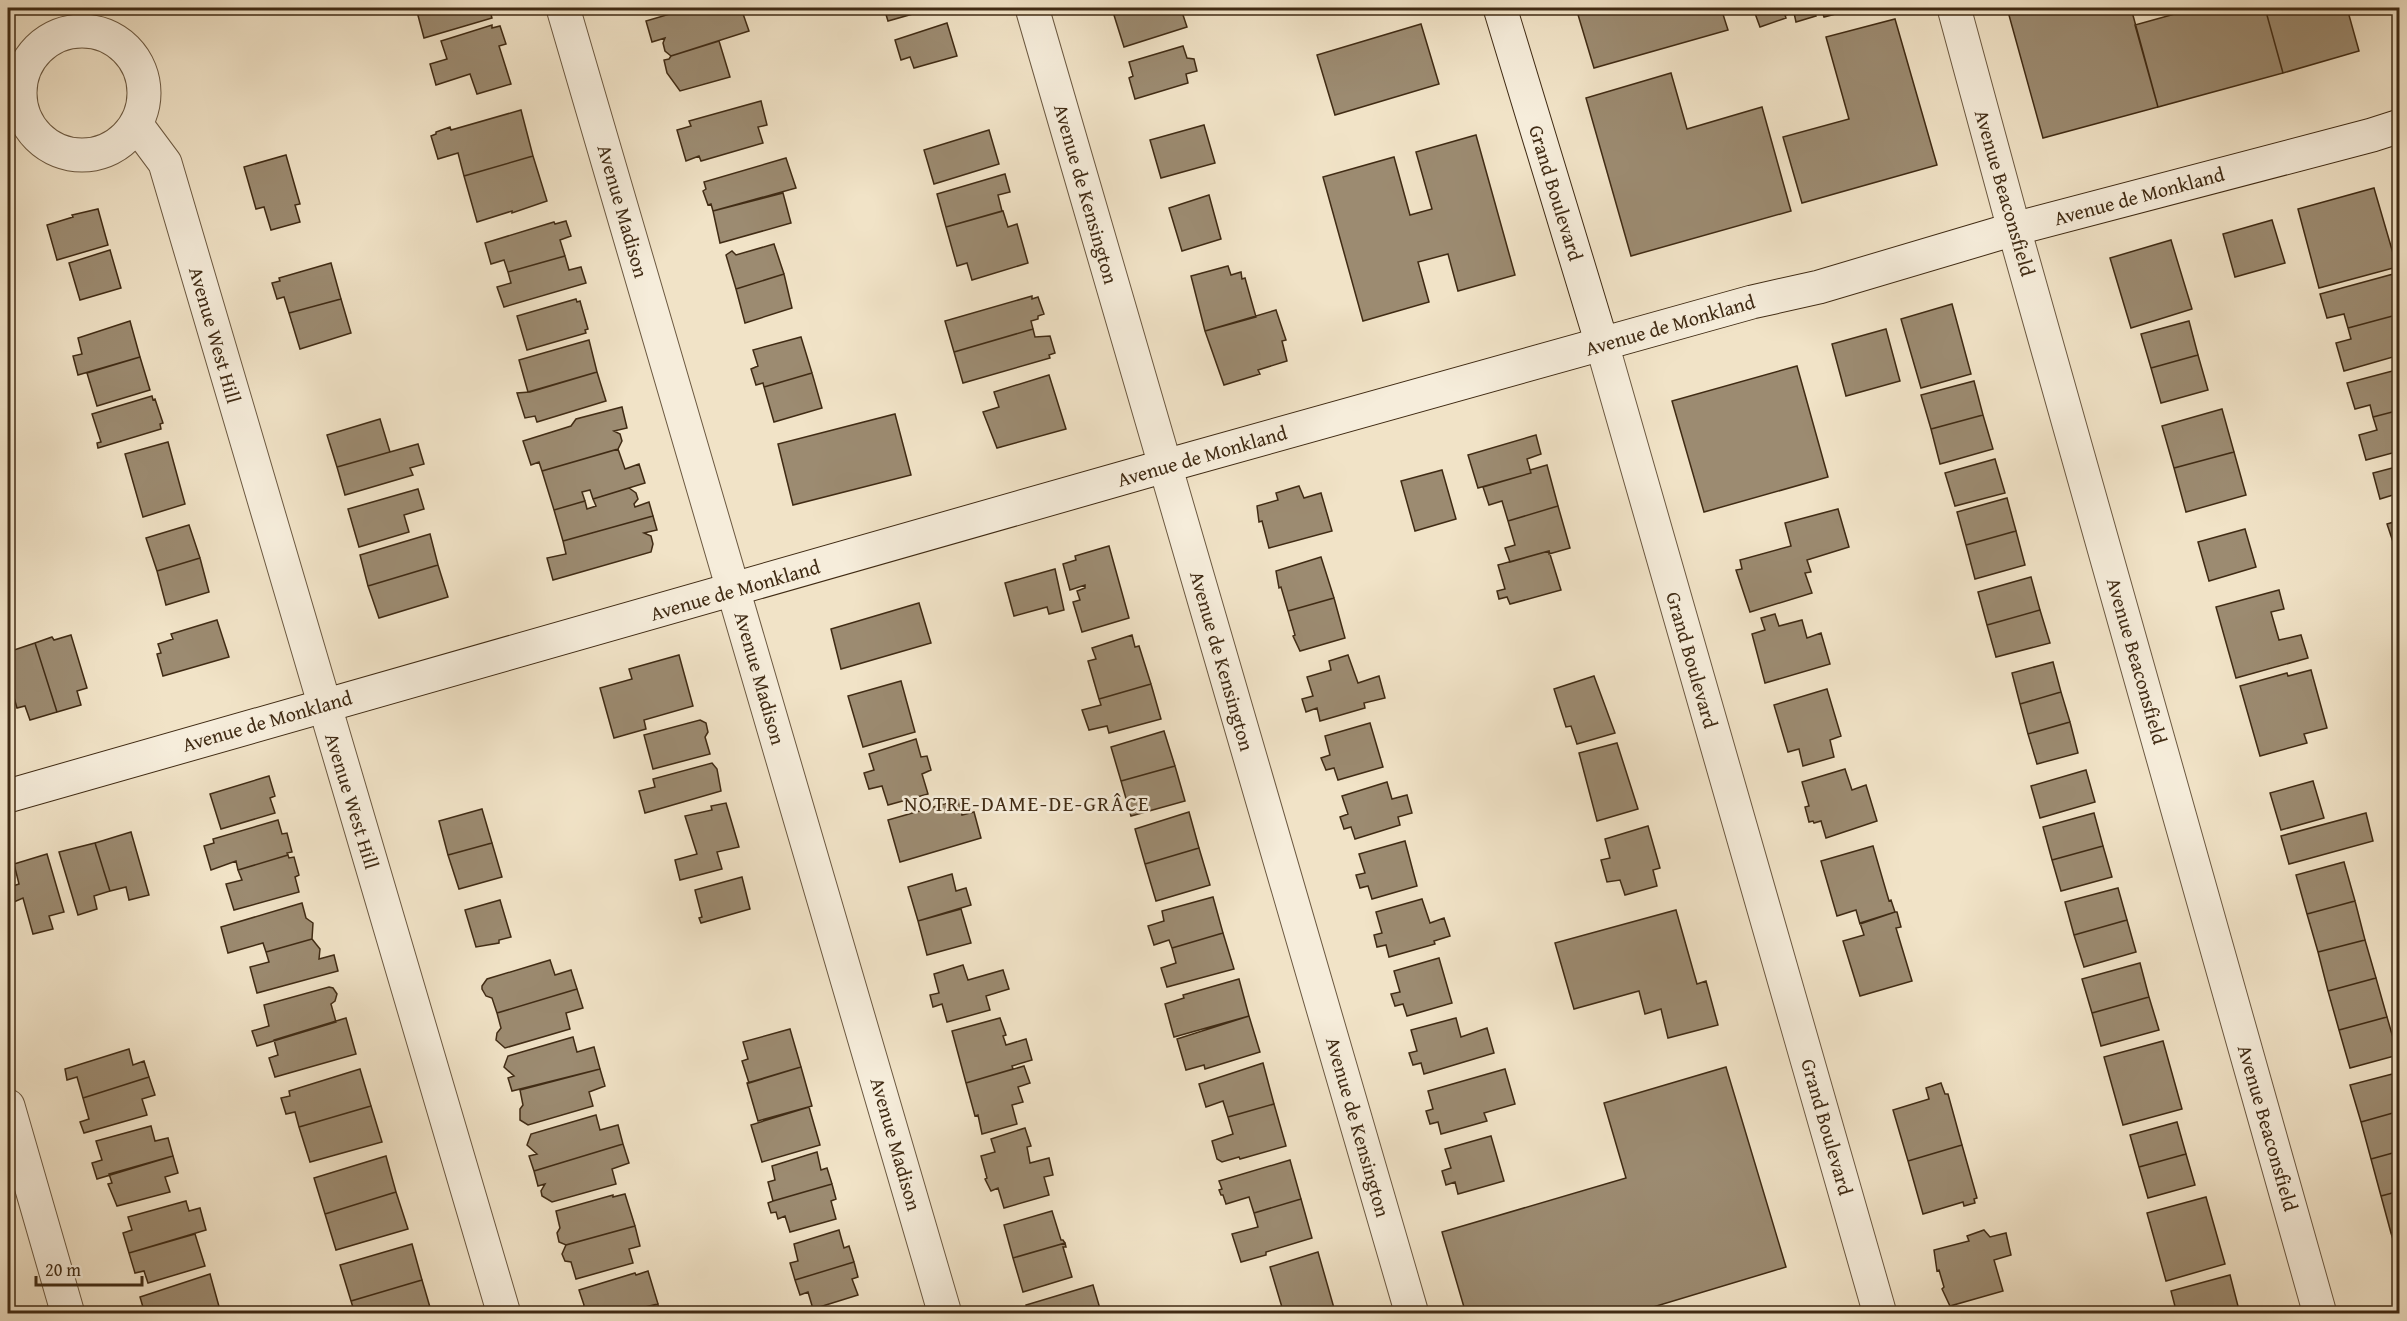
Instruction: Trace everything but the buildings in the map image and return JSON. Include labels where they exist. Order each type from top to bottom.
[{"type":"street","name":"Avenue Madison","points":[[563,8],[945,1314]]},
{"type":"street","name":"Avenue de Kensington","points":[[1032,8],[1412,1314]]},
{"type":"street","name":"Grand Boulevard","points":[[1500,8],[1602,344],[1880,1314]]},
{"type":"street","name":"Avenue Beaconsfield","points":[[1954,8],[2014,229],[2320,1314]]},
{"type":"street","name":"Avenue West Hill","points":[[136,124],[165,162],[504,1314]]},
{"type":"street","name":"Avenue de Monkland","points":[[8,796],[1165,466],[1752,302],[1819,287],[2014,229],[2400,126]]},
{"type":"street","points":[[8,1106],[68,1314]]},
{"type":"district","name":"NOTRE-DAME-DE-GRÂCE","points":[[1027,804]]}]
